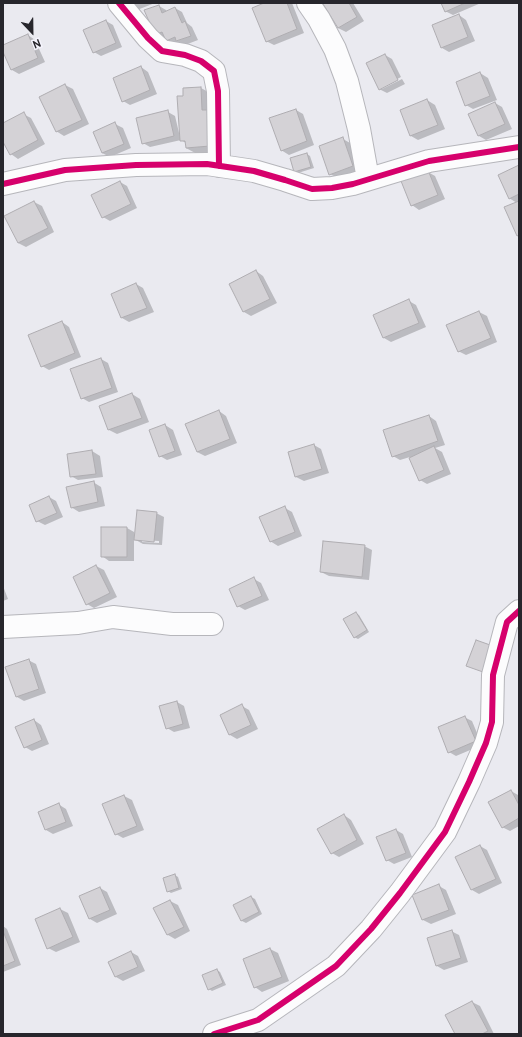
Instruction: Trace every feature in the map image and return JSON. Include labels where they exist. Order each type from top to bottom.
[{"type":"street","points":[[119,3],[148,38],[162,51],[185,55],[201,61],[214,71],[218,91],[218,166]]},
{"type":"street","points":[[308,3],[319,19],[335,49],[347,81],[359,129],[368,179]]},
{"type":"street","points":[[4,182],[65,170],[136,165],[207,164],[254,171],[312,189],[332,188],[352,184],[429,161],[519,147]]},
{"type":"street","points":[[214,1034],[259,1027],[336,966],[372,929],[445,832],[486,743],[492,722],[493,675],[507,622],[519,612]]},
{"type":"street","points":[[3,627],[78,623],[113,617],[172,624],[212,624]]},
{"type":"building","points":[[264,3],[287,3],[297,29],[266,42],[252,8]]},
{"type":"building","points":[[349,3],[357,17],[338,28],[323,4]]},
{"type":"building","points":[[441,3],[465,3],[445,12]]},
{"type":"building","points":[[159,5],[162,13],[175,7],[182,23],[185,21],[191,36],[176,41],[175,37],[166,41],[162,32],[155,35],[144,10]]},
{"type":"building","points":[[459,14],[468,37],[441,48],[432,25]]},
{"type":"building","points":[[106,20],[116,43],[93,53],[83,30]]},
{"type":"building","points":[[28,34],[38,58],[11,70],[3,52],[3,45]]},
{"type":"building","points":[[385,54],[398,80],[379,90],[366,63]]},
{"type":"building","points":[[141,66],[150,90],[122,102],[113,78]]},
{"type":"building","points":[[480,72],[490,96],[465,106],[456,82]]},
{"type":"building","points":[[65,84],[82,120],[56,132],[39,97]]},
{"type":"building","points":[[201,87],[202,110],[208,110],[210,146],[186,148],[185,141],[180,141],[177,96],[183,96],[183,88]]},
{"type":"building","points":[[427,99],[438,125],[410,136],[400,110]]},
{"type":"building","points":[[495,102],[505,124],[478,136],[468,114]]},
{"type":"building","points":[[296,109],[307,141],[281,151],[269,118]]},
{"type":"building","points":[[168,110],[174,136],[142,144],[136,118]]},
{"type":"building","points":[[24,112],[38,140],[10,155],[3,142],[3,123]]},
{"type":"building","points":[[115,122],[124,144],[102,153],[93,132]]},
{"type":"building","points":[[343,137],[353,166],[329,175],[319,146]]},
{"type":"building","points":[[307,153],[311,167],[294,172],[290,158]]},
{"type":"building","points":[[519,165],[519,194],[509,199],[498,175]]},
{"type":"building","points":[[428,170],[438,195],[411,206],[401,181]]},
{"type":"building","points":[[120,181],[131,204],[102,218],[91,195]]},
{"type":"building","points":[[34,201],[48,228],[18,243],[4,216]]},
{"type":"building","points":[[519,201],[519,235],[517,236],[504,207]]},
{"type":"building","points":[[256,270],[270,299],[243,312],[229,284]]},
{"type":"building","points":[[136,283],[147,308],[121,318],[111,294]]},
{"type":"building","points":[[409,299],[419,323],[383,338],[373,315]]},
{"type":"building","points":[[479,311],[491,338],[458,352],[446,325]]},
{"type":"building","points":[[62,321],[75,353],[41,367],[28,335]]},
{"type":"building","points":[[101,358],[112,388],[81,399],[70,369]]},
{"type":"building","points":[[132,393],[142,418],[108,430],[99,406]]},
{"type":"building","points":[[219,410],[230,439],[197,452],[185,424]]},
{"type":"building","points":[[429,415],[438,441],[392,457],[383,430]]},
{"type":"building","points":[[165,424],[175,451],[159,457],[149,430]]},
{"type":"building","points":[[314,444],[322,469],[295,477],[288,452]]},
{"type":"building","points":[[434,446],[444,470],[419,481],[409,458]]},
{"type":"building","points":[[92,450],[96,474],[70,477],[67,454]]},
{"type":"building","points":[[94,481],[98,502],[71,508],[66,487]]},
{"type":"building","points":[[49,496],[57,513],[36,522],[29,505]]},
{"type":"building","points":[[285,506],[295,532],[270,542],[259,517]]},
{"type":"building","points":[[137,510],[157,512],[154,542],[134,540]]},
{"type":"building","points":[[101,527],[127,527],[127,557],[101,557]]},
{"type":"building","points":[[323,541],[365,545],[362,577],[320,572]]},
{"type":"building","points":[[96,565],[110,593],[86,605],[73,577]]},
{"type":"building","points":[[254,577],[262,596],[237,607],[229,589]]},
{"type":"building","points":[[356,612],[367,630],[354,638],[343,619]]},
{"type":"building","points":[[476,640],[493,646],[483,672],[466,666]]},
{"type":"building","points":[[29,659],[39,689],[16,697],[5,667]]},
{"type":"building","points":[[177,701],[183,724],[166,729],[159,706]]},
{"type":"building","points":[[242,704],[251,725],[229,735],[220,715]]},
{"type":"building","points":[[465,716],[476,741],[448,753],[438,727]]},
{"type":"building","points":[[34,719],[42,740],[24,748],[15,727]]},
{"type":"building","points":[[511,790],[519,805],[519,818],[502,828],[488,802]]},
{"type":"building","points":[[124,795],[137,826],[115,835],[102,804]]},
{"type":"building","points":[[59,803],[66,822],[45,830],[38,812]]},
{"type":"building","points":[[344,814],[357,840],[331,854],[317,829]]},
{"type":"building","points":[[396,829],[406,853],[386,861],[376,837]]},
{"type":"building","points":[[480,845],[496,879],[471,890],[455,857]]},
{"type":"building","points":[[175,874],[179,888],[167,892],[163,878]]},
{"type":"building","points":[[439,884],[449,910],[422,920],[412,895]]},
{"type":"building","points":[[100,887],[110,910],[89,919],[79,896]]},
{"type":"building","points":[[251,896],[259,912],[241,921],[233,905]]},
{"type":"building","points":[[170,900],[184,927],[167,935],[153,908]]},
{"type":"building","points":[[60,908],[73,937],[47,949],[35,919]]},
{"type":"building","points":[[452,930],[461,958],[436,966],[427,938]]},
{"type":"building","points":[[3,931],[15,961],[3,966]]},
{"type":"building","points":[[270,948],[282,977],[254,988],[243,959]]},
{"type":"building","points":[[131,951],[138,967],[115,977],[108,962]]},
{"type":"building","points":[[217,969],[223,983],[208,990],[202,975]]},
{"type":"building","points":[[472,1001],[488,1031],[482,1034],[455,1034],[445,1015]]},
{"type":"cycle path","points":[[119,3],[148,38],[162,51],[185,55],[201,61],[214,71],[218,91],[219,166]]},
{"type":"cycle path","points":[[3,184],[65,170],[136,165],[207,164],[254,171],[312,189],[332,188],[353,184],[429,161],[519,147]]},
{"type":"cycle path","points":[[214,1034],[258,1020],[336,966],[371,929],[400,893],[445,832],[486,743],[492,722],[493,675],[507,622],[519,611]]}]
